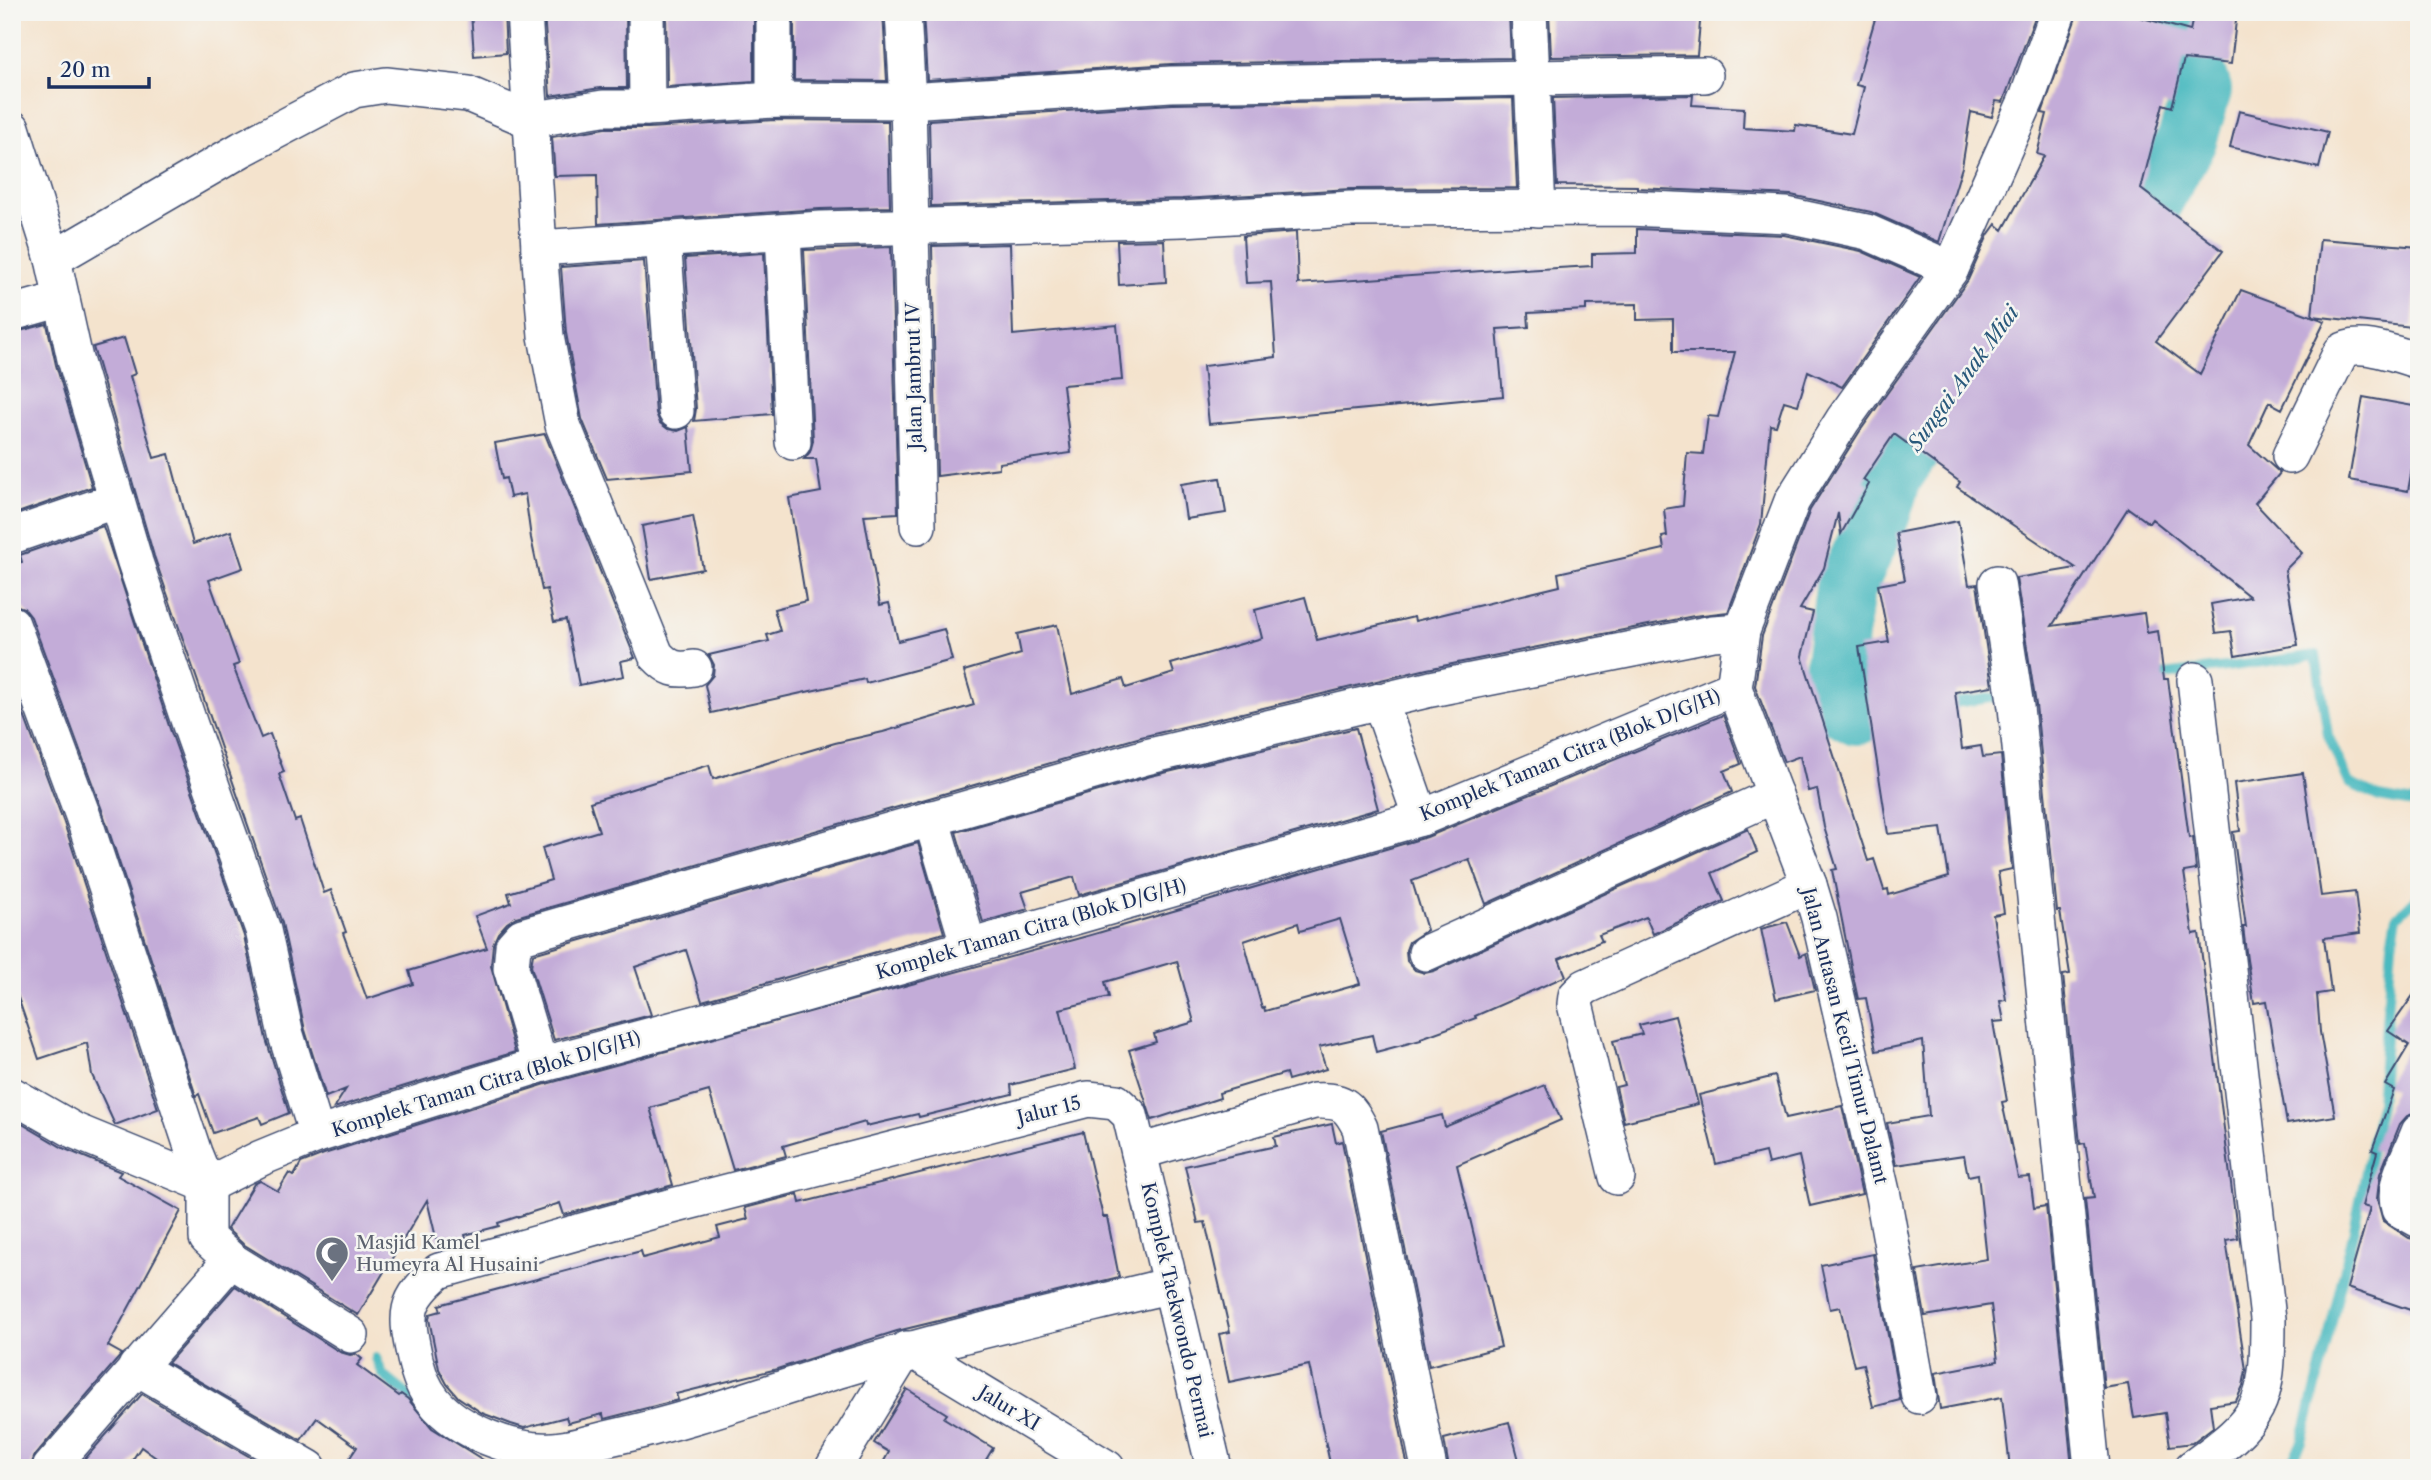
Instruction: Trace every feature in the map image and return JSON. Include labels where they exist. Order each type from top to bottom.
[{"type":"street","points":[[524,12],[529,120],[546,337],[563,425],[656,655],[672,669],[680,671],[694,668]]},
{"type":"street","points":[[646,12],[647,108]]},
{"type":"street","points":[[774,12],[774,100]]},
{"type":"street","name":"Jalan Jambrut IV","points":[[903,12],[908,101],[918,526]]},
{"type":"street","points":[[1529,12],[1538,209]]},
{"type":"street","points":[[540,1065],[511,968],[513,946],[522,936],[1146,757],[1431,689],[1731,653],[1792,501],[1843,420],[1951,269],[2028,96],[2058,12]]},
{"type":"street","points":[[53,259],[242,149],[354,90],[386,85],[468,94],[529,120],[603,108],[774,100],[908,101],[1171,84],[1705,75]]},
{"type":"street","points":[[12,128],[53,259],[75,359],[117,500],[190,725],[263,930],[286,1035],[317,1135]]},
{"type":"street","points":[[539,248],[911,225],[1183,219],[1350,209],[1628,208],[1787,215],[1867,232],[1951,269]]},
{"type":"street","points":[[783,232],[793,442]]},
{"type":"street","points":[[663,239],[676,411]]},
{"type":"street","points":[[12,313],[62,299]]},
{"type":"street","points":[[2290,456],[2341,352],[2348,346],[2419,360]]},
{"type":"street","points":[[12,536],[117,500]]},
{"type":"street","points":[[1997,583],[2014,695],[2092,1468]]},
{"type":"street","points":[[12,624],[83,816],[194,1153],[207,1185],[207,1238],[230,1260],[351,1335]]},
{"type":"street","name":"Jalan Antasan Kecil Timur Dalamt","points":[[1731,653],[1775,794],[1819,918],[1883,1196],[1919,1396]]},
{"type":"street","name":"Komplek Taman Citra (Blok D/G/H)","points":[[207,1185],[261,1158],[317,1135],[540,1065],[969,947],[1421,818],[1731,653]]},
{"type":"street","points":[[2192,1468],[2227,1443],[2248,1422],[2263,1395],[2268,1363],[2268,1319],[2195,680]]},
{"type":"street","points":[[1380,701],[1421,818]]},
{"type":"street","points":[[1426,953],[1775,794]]},
{"type":"street","points":[[931,818],[969,947]]},
{"type":"street","points":[[1617,1177],[1575,1004],[1576,996],[1585,988],[1809,885]]},
{"type":"street","points":[[14,1092],[75,1131],[207,1185]]},
{"type":"street","name":"Jalur 15","points":[[908,1349],[640,1432],[554,1450],[521,1448],[492,1440],[460,1422],[435,1403],[420,1381],[411,1339],[410,1303],[422,1286],[439,1270],[653,1211],[1088,1100],[1116,1102],[1130,1115],[1139,1152]]},
{"type":"street","points":[[1139,1152],[1314,1101],[1335,1100],[1351,1110],[1360,1128],[1429,1468]]},
{"type":"street","points":[[2419,1132],[2397,1188],[2396,1198],[2399,1209],[2419,1220]]},
{"type":"street","name":"Komplek Taekwondo Permai","points":[[1139,1152],[1214,1468]]},
{"type":"street","points":[[50,1468],[230,1260]]},
{"type":"street","points":[[833,1468],[908,1349],[1171,1286]]},
{"type":"street","name":"Jalur XI","points":[[908,1349],[1107,1468]]},
{"type":"street","points":[[136,1367],[309,1468]]},
{"type":"building","points":[[471,12],[504,12],[506,53],[474,56]]},
{"type":"building","points":[[544,12],[626,12],[627,88],[600,88],[550,96]]},
{"type":"building","points":[[666,12],[754,12],[754,81],[667,87]]},
{"type":"building","points":[[794,12],[883,12],[887,81],[794,80]]},
{"type":"building","points":[[923,12],[1509,12],[1511,58],[1171,64],[927,80]]},
{"type":"building","points":[[1549,12],[1701,12],[1697,55],[1551,57]]},
{"type":"building","points":[[1877,12],[2037,12],[2003,102],[1996,101],[1992,117],[1971,112],[1962,167],[1939,242],[1871,212],[1791,195],[1637,186],[1557,185],[1553,98],[1693,95],[1692,105],[1744,108],[1743,128],[1795,131],[1796,125],[1852,134],[1864,87],[1856,85]]},
{"type":"building","points":[[2078,12],[2121,12],[2190,31],[2194,12],[2237,12],[2231,64],[2184,59],[2172,107],[2163,104],[2141,189],[2223,251],[2156,341],[2200,374],[2241,290],[2325,321],[2282,409],[2269,402],[2249,445],[2280,473],[2255,503],[2302,553],[2285,570],[2298,645],[2235,656],[2231,631],[2216,633],[2211,604],[2250,597],[2152,519],[2149,523],[2128,508],[2052,626],[2144,613],[2147,633],[2158,631],[2164,679],[2168,679],[2189,838],[2193,837],[2196,870],[2184,872],[2193,934],[2199,933],[2238,1238],[2226,1240],[2246,1370],[2236,1401],[2210,1405],[2213,1427],[2192,1443],[2170,1446],[2165,1413],[2134,1418],[2128,1384],[2104,1388],[2085,1199],[2094,1198],[2085,1143],[2080,1144],[2063,975],[2070,974],[2060,911],[2057,911],[2036,705],[2016,578],[2076,568],[1957,487],[1960,482],[1894,434],[1863,480],[1869,484],[1841,534],[1838,513],[1824,568],[1800,609],[1813,612],[1802,656],[1868,861],[1874,859],[1884,890],[1888,889],[1889,895],[1949,877],[1941,828],[1888,834],[1859,647],[1889,642],[1878,585],[1905,580],[1896,533],[1958,521],[1969,585],[1977,584],[1992,686],[1955,692],[1962,749],[1981,746],[1983,757],[2001,755],[2012,869],[1998,872],[2004,913],[1993,915],[2006,1000],[2000,1001],[2004,1021],[1993,1022],[2007,1101],[2002,1102],[2018,1178],[2030,1177],[2034,1208],[2046,1206],[2072,1468],[2010,1468],[2002,1397],[1940,1409],[1935,1373],[1998,1361],[1991,1305],[1925,1316],[1917,1271],[1987,1259],[1978,1174],[1968,1176],[1964,1155],[1896,1165],[1887,1123],[1929,1116],[1923,1041],[1876,1051],[1866,998],[1858,999],[1832,870],[1837,869],[1824,827],[1817,789],[1808,791],[1800,756],[1784,762],[1755,686],[1762,636],[1810,510],[1860,431],[1968,280],[1988,235],[1996,224],[2003,230],[2044,156],[2037,154],[2047,114],[2042,113]]},
{"type":"building","points":[[1513,98],[1517,188],[1350,189],[1182,199],[931,206],[929,120],[1172,104]]},
{"type":"building","points":[[2239,111],[2328,132],[2319,168],[2230,147]]},
{"type":"building","points":[[775,120],[888,121],[890,207],[598,224],[597,175],[555,176],[552,137],[605,128]]},
{"type":"building","points":[[1637,229],[1784,235],[1861,251],[1920,277],[1842,387],[1808,371],[1798,405],[1784,401],[1776,426],[1770,425],[1761,524],[1728,612],[1694,616],[1427,669],[1141,737],[516,917],[498,933],[493,944],[491,966],[515,1052],[334,1108],[346,1089],[326,1097],[305,1030],[282,923],[154,556],[93,347],[124,338],[135,374],[130,376],[154,458],[169,454],[193,544],[231,531],[243,568],[209,580],[239,664],[233,666],[261,738],[270,734],[284,772],[279,774],[295,821],[300,819],[324,893],[331,890],[367,999],[413,984],[409,971],[487,948],[475,916],[511,903],[508,893],[551,880],[542,848],[599,831],[590,802],[709,765],[713,779],[974,705],[964,671],[1021,654],[1017,634],[1057,625],[1072,694],[1123,679],[1126,688],[1174,673],[1171,664],[1262,638],[1255,610],[1305,597],[1317,640],[1414,617],[1415,621],[1560,586],[1558,573],[1664,549],[1662,537],[1667,536],[1664,509],[1683,506],[1687,453],[1703,454],[1708,416],[1718,417],[1735,352],[1673,352],[1673,319],[1637,320],[1637,304],[1586,305],[1586,310],[1528,313],[1529,327],[1497,329],[1503,396],[1209,424],[1203,366],[1276,357],[1271,282],[1246,283],[1243,236],[1296,232],[1298,284],[1524,268],[1592,266],[1592,254],[1637,253]]},
{"type":"building","points":[[2320,239],[2419,247],[2412,327],[2312,316]]},
{"type":"building","points":[[1164,240],[1166,282],[1119,285],[1117,241]]},
{"type":"building","points":[[1010,244],[1013,335],[1117,325],[1122,380],[1063,385],[1071,453],[999,463],[999,468],[937,476],[932,246]]},
{"type":"building","points":[[891,247],[898,513],[864,515],[880,605],[889,603],[898,641],[944,629],[952,660],[866,683],[865,679],[711,713],[705,685],[713,675],[714,665],[709,655],[769,641],[767,635],[780,631],[774,609],[806,601],[789,498],[821,492],[816,459],[804,459],[810,452],[813,441],[804,250]]},
{"type":"building","points":[[764,253],[772,414],[694,421],[696,409],[685,258]]},
{"type":"building","points":[[644,261],[656,413],[660,423],[668,429],[678,431],[688,427],[692,471],[607,479],[582,419],[566,333],[561,267]]},
{"type":"building","points":[[47,324],[56,365],[92,487],[12,515],[12,333]]},
{"type":"building","points":[[2363,397],[2419,407],[2419,430],[2408,491],[2349,480]]},
{"type":"building","points":[[545,434],[635,658],[621,661],[624,676],[579,685],[566,620],[554,622],[547,589],[542,590],[525,494],[510,497],[506,478],[502,479],[495,443]]},
{"type":"building","points":[[1220,478],[1226,513],[1186,519],[1181,484]]},
{"type":"building","points":[[693,516],[703,569],[651,579],[642,526]]},
{"type":"building","points":[[103,526],[171,732],[244,936],[266,1039],[289,1113],[262,1124],[259,1117],[213,1133],[199,1094],[196,1096],[102,810],[31,617],[24,608],[12,604],[12,564],[22,562],[20,555]]},
{"type":"building","points":[[12,683],[64,823],[158,1109],[115,1125],[92,1075],[87,1043],[39,1059],[12,980]]},
{"type":"building","points":[[1723,715],[1741,764],[1724,771],[1732,792],[1486,904],[1469,859],[1412,881],[1427,930],[1409,942],[1406,950],[1407,961],[1415,970],[1425,973],[1748,829],[1757,852],[1712,873],[1724,901],[1653,934],[1646,917],[1599,935],[1602,941],[1559,959],[1566,976],[1475,1016],[1476,1018],[1421,1040],[1376,1052],[1372,1035],[1319,1047],[1326,1069],[1288,1080],[1286,1073],[1219,1093],[1220,1098],[1152,1120],[1129,1050],[1156,1042],[1154,1034],[1194,1022],[1177,961],[1105,982],[1109,997],[1060,1009],[1075,1069],[1011,1085],[1012,1094],[919,1117],[918,1114],[866,1126],[865,1122],[783,1146],[786,1156],[733,1170],[709,1091],[650,1108],[673,1185],[564,1215],[560,1203],[498,1223],[499,1226],[465,1235],[467,1242],[439,1250],[427,1200],[358,1315],[243,1244],[227,1229],[254,1184],[260,1181],[278,1191],[289,1173],[294,1176],[301,1163],[324,1154],[546,1084],[1091,935],[1427,837]],"holes":[[[1340,919],[1360,984],[1265,1011],[1244,941],[1298,923],[1300,931]]]},
{"type":"building","points":[[1356,728],[1378,809],[1079,895],[1074,877],[1022,892],[1028,909],[983,922],[956,832],[1151,776]]},
{"type":"building","points":[[2303,773],[2321,896],[2355,892],[2360,933],[2324,938],[2331,992],[2317,994],[2320,1032],[2335,1116],[2287,1124],[2266,1001],[2254,1003],[2247,960],[2243,927],[2246,927],[2233,832],[2240,831],[2234,783]]},
{"type":"building","points":[[918,843],[944,933],[702,1001],[686,950],[635,967],[651,1015],[554,1040],[531,966],[533,954]]},
{"type":"building","points":[[1787,922],[1800,956],[1806,953],[1815,990],[1776,999],[1761,929]]},
{"type":"building","points":[[2419,987],[2419,1112],[2407,1116],[2400,1124],[2380,1174],[2377,1199],[2383,1221],[2409,1238],[2419,1240],[2419,1313],[2347,1288],[2370,1208],[2362,1206],[2377,1152],[2372,1150],[2394,1090],[2385,1085],[2409,1045],[2388,1031]]},
{"type":"building","points":[[1675,1016],[1698,1104],[1624,1122],[1616,1087],[1624,1085],[1613,1041],[1642,1034],[1639,1025]]},
{"type":"building","points":[[1775,1076],[1786,1118],[1842,1106],[1862,1194],[1810,1206],[1799,1156],[1768,1164],[1765,1152],[1716,1164],[1699,1095]]},
{"type":"building","points":[[1545,1085],[1561,1120],[1457,1165],[1501,1347],[1429,1366],[1381,1131],[1442,1115],[1445,1127]]},
{"type":"building","points":[[12,1118],[65,1149],[121,1172],[118,1176],[181,1211],[108,1346],[122,1354],[35,1455],[30,1468],[12,1468]]},
{"type":"building","points":[[1332,1124],[1336,1143],[1342,1141],[1408,1468],[1331,1468],[1309,1365],[1229,1382],[1219,1334],[1230,1332],[1205,1222],[1198,1223],[1185,1166],[1276,1146],[1274,1137]]},
{"type":"building","points":[[1083,1132],[1103,1217],[1107,1217],[1119,1277],[897,1331],[777,1369],[676,1394],[678,1400],[604,1419],[603,1414],[568,1423],[566,1417],[524,1428],[482,1413],[458,1397],[439,1369],[429,1319],[430,1314],[441,1311],[439,1305],[641,1251],[643,1258],[720,1237],[717,1227],[748,1219],[745,1208],[798,1194],[800,1203]]},
{"type":"building","points":[[1873,1254],[1900,1400],[1873,1407],[1863,1364],[1854,1366],[1840,1307],[1830,1309],[1821,1265]]},
{"type":"building","points":[[235,1286],[340,1352],[356,1354],[362,1359],[357,1365],[399,1396],[401,1394],[408,1399],[432,1428],[496,1468],[343,1468],[357,1447],[317,1418],[301,1440],[168,1363]]},
{"type":"building","points":[[907,1389],[947,1414],[944,1418],[993,1448],[981,1468],[880,1468],[889,1452],[874,1443]]},
{"type":"building","points":[[142,1394],[269,1468],[170,1468],[141,1447],[127,1468],[77,1468]]},
{"type":"building","points":[[1509,1422],[1521,1468],[1449,1468],[1444,1439]]},
{"type":"waterway","name":"Sungai Anak Miai","points":[[2088,246],[2153,201],[2187,140],[2202,90],[2186,39],[2189,12]]},
{"type":"waterway","name":"Sungai Anak Miai","points":[[1857,715],[1841,706],[1835,663],[1845,590],[1881,513],[1892,477],[1959,378]]},
{"type":"waterway","points":[[2150,677],[2316,655],[2328,735],[2349,783],[2379,797],[2419,804]]},
{"type":"waterway","points":[[1946,704],[2045,691]]},
{"type":"waterway","points":[[1857,715],[1882,712]]},
{"type":"waterway","points":[[2288,1468],[2302,1442],[2320,1371],[2380,1105],[2392,944],[2397,917],[2419,896]]},
{"type":"waterway","points":[[376,1358],[383,1375],[419,1404]]},
{"type":"place","name":"Masjid Kamel Humeyra Al Husaini","points":[[332,1283]]}]
